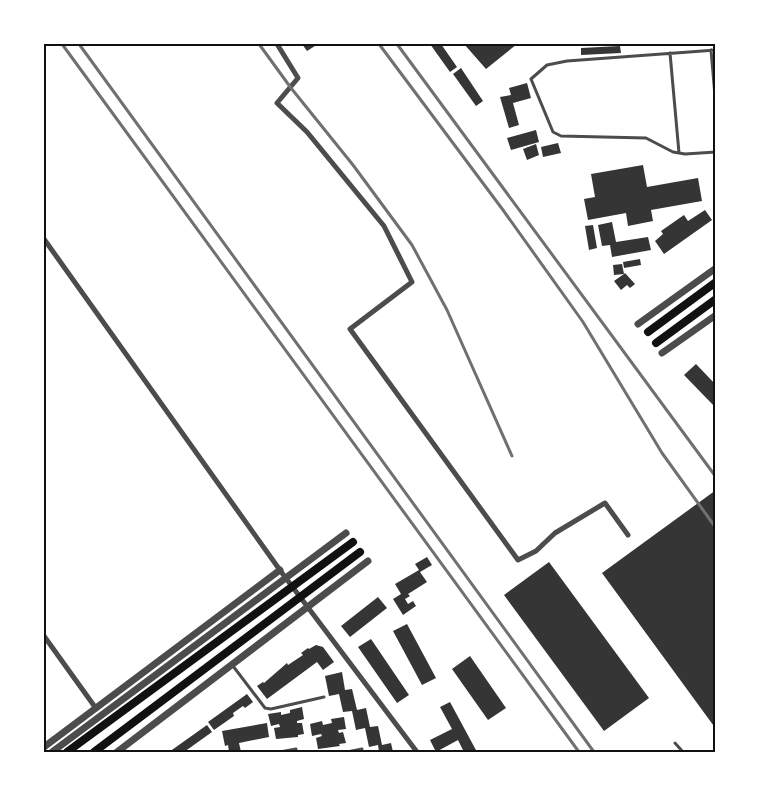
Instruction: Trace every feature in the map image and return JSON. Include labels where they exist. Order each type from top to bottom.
[{"type":"main road","points":[[648,333],[716,282]]},
{"type":"main road","points":[[656,344],[716,299]]},
{"type":"main road","points":[[67,753],[353,542]]},
{"type":"main road","points":[[94,753],[360,552]]},
{"type":"street","points":[[277,44],[298,78],[277,103],[307,132],[384,226],[412,282],[350,329],[518,560],[536,551],[555,533],[605,503],[628,535]]},
{"type":"street","points":[[44,239],[281,572],[417,753]]},
{"type":"street","points":[[638,324],[716,268]]},
{"type":"street","points":[[662,353],[716,315]]},
{"type":"street","points":[[52,753],[346,533]]},
{"type":"street","points":[[117,753],[368,561]]},
{"type":"street","points":[[44,747],[94,707],[281,572]]},
{"type":"street","points":[[44,636],[94,707]]},
{"type":"lane","points":[[716,107],[713,50],[567,61],[547,66],[531,79],[554,132],[561,136],[646,138],[678,153],[716,152]]},
{"type":"lane","points":[[670,53],[678,153]]},
{"type":"lane","points":[[232,664],[265,708],[271,709],[324,697]]},
{"type":"lane","points":[[675,742],[683,753]]},
{"type":"lane","points":[[280,753],[296,749],[296,753]]},
{"type":"lane","points":[[347,753],[362,749]]},
{"type":"building","points":[[302,44],[318,44],[307,51]]},
{"type":"building","points":[[430,44],[441,44],[457,67],[450,72]]},
{"type":"building","points":[[464,44],[517,44],[486,69]]},
{"type":"building","points":[[620,46],[621,53],[581,55],[581,48]]},
{"type":"building","points":[[461,68],[483,101],[476,106],[453,74]]},
{"type":"building","points":[[527,83],[531,98],[513,103],[519,125],[509,128],[500,97],[511,95],[509,88]]},
{"type":"building","points":[[536,130],[539,142],[511,150],[507,138]]},
{"type":"building","points":[[558,143],[561,153],[543,157],[541,147]]},
{"type":"building","points":[[536,144],[539,155],[527,160],[523,149]]},
{"type":"building","points":[[643,165],[647,187],[698,178],[702,201],[651,210],[653,221],[628,226],[626,213],[588,220],[584,199],[595,197],[591,174]]},
{"type":"building","points":[[705,210],[712,220],[664,254],[655,241],[663,234],[661,231],[684,215],[688,221]]},
{"type":"building","points":[[612,222],[616,242],[648,237],[651,250],[612,257],[610,245],[602,246],[598,225]]},
{"type":"building","points":[[593,225],[597,248],[589,250],[585,226]]},
{"type":"building","points":[[640,259],[641,265],[624,268],[623,262]]},
{"type":"building","points":[[622,264],[624,274],[614,275],[613,265]]},
{"type":"building","points":[[625,273],[635,284],[630,288],[627,285],[621,290],[614,281]]},
{"type":"building","points":[[696,364],[716,385],[716,408],[684,375]]},
{"type":"building","points":[[716,490],[716,729],[602,573]]},
{"type":"building","points":[[427,557],[432,565],[420,572],[427,582],[408,594],[410,596],[405,599],[408,604],[413,601],[416,606],[403,615],[393,599],[401,594],[395,584],[419,570],[415,564]]},
{"type":"building","points":[[549,562],[649,698],[604,731],[504,595]]},
{"type":"building","points":[[378,597],[387,608],[350,637],[341,626]]},
{"type":"building","points":[[407,624],[436,678],[422,685],[393,631]]},
{"type":"building","points":[[371,639],[409,695],[397,703],[358,647]]},
{"type":"building","points":[[316,645],[323,647],[334,662],[323,670],[317,662],[267,699],[257,686],[264,683],[287,663],[288,665],[303,655],[301,653],[308,648]]},
{"type":"building","points":[[470,656],[506,708],[488,720],[452,669]]},
{"type":"building","points":[[342,672],[345,690],[352,689],[357,710],[366,708],[370,727],[378,726],[382,745],[391,743],[393,752],[379,752],[378,745],[369,747],[365,728],[356,730],[352,711],[343,712],[339,694],[329,696],[325,676]]},
{"type":"building","points":[[247,694],[253,702],[233,713],[234,716],[214,730],[208,722]]},
{"type":"building","points":[[450,702],[477,752],[464,752],[458,740],[436,752],[430,740],[452,729],[440,707]]},
{"type":"building","points":[[302,707],[304,719],[297,723],[302,723],[304,734],[298,737],[276,739],[274,728],[280,727],[279,724],[271,726],[268,714],[281,712],[281,715]]},
{"type":"building","points":[[344,717],[346,729],[338,730],[339,733],[343,732],[346,743],[318,749],[316,738],[322,736],[321,734],[312,736],[310,724],[322,721],[323,725],[332,723],[331,719]]},
{"type":"building","points":[[267,723],[269,737],[239,743],[241,752],[229,752],[228,745],[225,746],[222,731]]},
{"type":"building","points":[[207,725],[212,732],[184,752],[169,752]]},
{"type":"railway","points":[[62,44],[579,752]]},
{"type":"railway","points":[[79,44],[594,752]]},
{"type":"railway","points":[[259,44],[412,245],[447,310],[512,456]]},
{"type":"railway","points":[[379,44],[583,322],[662,453],[716,528]]},
{"type":"railway","points":[[397,44],[716,477]]}]
